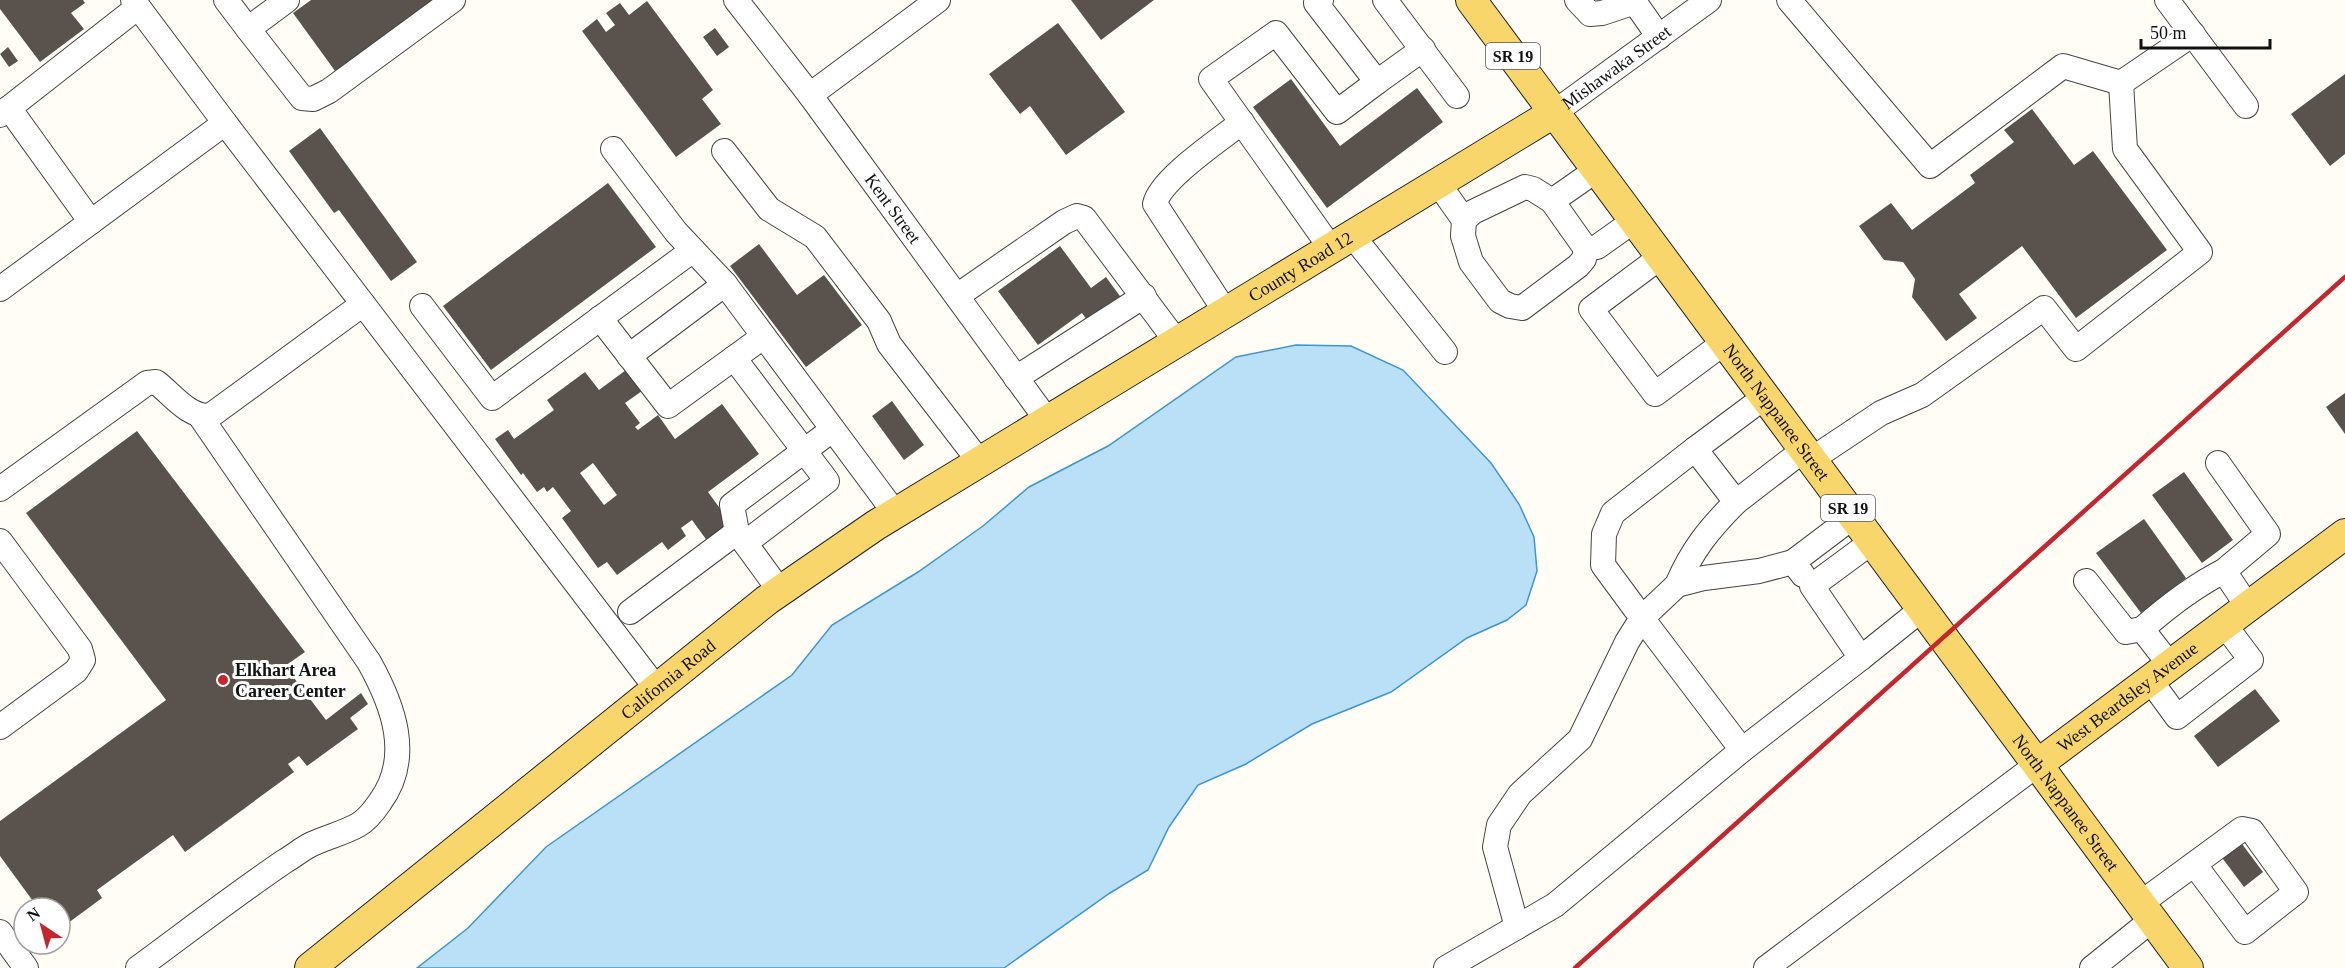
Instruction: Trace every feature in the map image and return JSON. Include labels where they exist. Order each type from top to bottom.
[{"type":"main road","name":"North Nappanee Street","points":[[1471,0],[2188,968]]},
{"type":"main road","name":"County Road 12","points":[[1047,420],[1555,112]]},
{"type":"main road","name":"California Road","points":[[310,968],[656,688],[780,591],[895,513],[1047,420]]},
{"type":"main road","name":"West Beardsley Avenue","points":[[2038,765],[2345,534]]},
{"type":"street","points":[[226,0],[302,98],[313,99],[329,91],[453,0]]},
{"type":"street","points":[[248,29],[287,0]]},
{"type":"street","name":"Kent Street","points":[[736,0],[810,95],[1047,420]]},
{"type":"street","points":[[810,95],[938,0]]},
{"type":"street","points":[[1321,0],[1316,3],[1377,82]]},
{"type":"street","points":[[1385,0],[1457,96]]},
{"type":"street","points":[[1577,0],[1590,14],[1602,13],[1632,3],[1636,4],[1659,37]]},
{"type":"street","name":"Mishawaka Street","points":[[1555,112],[1709,0]]},
{"type":"street","points":[[1789,0],[1930,166],[2063,66],[2121,83]]},
{"type":"street","points":[[2167,0],[2246,106]]},
{"type":"street","points":[[91,222],[4,112],[136,3],[656,688]]},
{"type":"street","points":[[1423,49],[1337,112],[1276,33],[1210,79],[1242,122],[1341,241],[1445,352]]},
{"type":"street","points":[[2121,83],[2193,34]]},
{"type":"street","points":[[1517,927],[1495,847],[1499,825],[1520,794],[1580,739],[1627,642],[1642,618],[1677,585],[1688,558],[1717,521],[1736,502],[1808,454],[1881,413],[1922,395],[2044,308],[2076,348],[2200,252],[2125,149],[2121,83]]},
{"type":"street","points":[[1225,311],[1155,204],[1161,190],[1181,170],[1242,122]]},
{"type":"street","points":[[0,290],[225,123]]},
{"type":"street","points":[[613,149],[676,232],[725,284],[895,513]]},
{"type":"street","points":[[724,151],[770,209],[815,237],[879,321],[889,344],[979,461]]},
{"type":"street","points":[[1552,201],[1598,169]]},
{"type":"street","points":[[1438,183],[1464,220],[1463,236],[1471,262],[1500,301],[1522,308],[1584,259],[1586,249],[1552,201],[1533,189],[1525,187],[1473,212],[1464,220]]},
{"type":"street","points":[[957,296],[1064,222],[1077,216],[1084,218],[1093,227],[1176,341]]},
{"type":"street","points":[[1586,249],[1597,247],[1635,220]]},
{"type":"street","points":[[422,306],[492,398],[693,250]]},
{"type":"street","points":[[1662,256],[1591,309],[1655,394],[1725,342]]},
{"type":"street","points":[[629,356],[725,284]]},
{"type":"street","points":[[1016,378],[1144,296]]},
{"type":"street","points":[[0,489],[147,383],[156,382],[190,411],[200,416],[210,416],[363,304]]},
{"type":"street","points":[[600,318],[668,406],[764,337]]},
{"type":"street","points":[[630,612],[827,481],[734,358]]},
{"type":"street","points":[[1742,750],[1603,565],[1604,534],[1613,513],[1766,396]]},
{"type":"street","points":[[138,968],[248,886],[311,844],[358,825],[367,819],[391,784],[398,745],[396,722],[386,692],[369,662],[200,416]]},
{"type":"street","points":[[780,591],[741,538],[732,504],[832,430]]},
{"type":"street","points":[[1695,449],[1736,502]]},
{"type":"street","points":[[2085,580],[2126,632],[2142,629],[2162,611],[2224,571],[2268,534],[2218,463]]},
{"type":"street","points":[[1677,585],[1704,578],[1759,571],[1793,562],[1854,516]]},
{"type":"street","points":[[0,541],[80,649],[83,660],[76,671],[0,727]]},
{"type":"street","points":[[1812,586],[1873,541]]},
{"type":"street","points":[[1793,562],[1861,658]]},
{"type":"street","points":[[2142,629],[2177,717],[2251,660],[2224,571]]},
{"type":"street","points":[[1446,968],[1555,905],[1742,750],[1922,609]]},
{"type":"street","name":"West Beardsley Avenue","points":[[1766,968],[2038,765]]},
{"type":"street","points":[[2092,968],[2194,864]]},
{"type":"street","points":[[0,932],[26,968]]},
{"type":"water","points":[[1296,345],[1351,346],[1403,370],[1491,463],[1519,504],[1534,537],[1537,571],[1526,605],[1507,620],[1467,638],[1391,692],[1312,724],[1246,764],[1198,785],[1169,827],[1148,870],[1110,893],[1004,968],[417,968],[468,928],[546,847],[792,675],[832,625],[918,572],[983,526],[1029,487],[1108,446],[1236,357]]},
{"type":"building","points":[[0,0],[83,0],[85,3],[71,13],[84,29],[40,62],[0,9]]},
{"type":"building","points":[[311,0],[439,0],[338,75],[293,13]]},
{"type":"building","points":[[1071,0],[1154,0],[1101,40]]},
{"type":"building","points":[[647,1],[713,90],[702,99],[721,124],[676,157],[582,31],[597,19],[606,32],[615,25],[606,13],[620,3],[629,15]]},
{"type":"building","points":[[1058,23],[1125,112],[1066,155],[1030,106],[1020,114],[989,74]]},
{"type":"building","points":[[715,28],[729,47],[717,56],[703,37]]},
{"type":"building","points":[[8,47],[18,61],[9,67],[0,54]]},
{"type":"building","points":[[2345,74],[2345,154],[2330,166],[2291,114]]},
{"type":"building","points":[[1291,79],[1340,146],[1417,88],[1443,122],[1327,208],[1253,107]]},
{"type":"building","points":[[2032,109],[2074,165],[2093,151],[2167,250],[2076,318],[2022,246],[1959,294],[1977,318],[1946,341],[1912,297],[1915,279],[1903,262],[1884,260],[1859,226],[1891,203],[1912,230],[1975,183],[1970,175],[2014,142],[2004,130]]},
{"type":"building","points":[[320,128],[417,262],[391,281],[339,210],[334,213],[289,151]]},
{"type":"building","points":[[608,183],[656,247],[491,370],[443,306]]},
{"type":"building","points":[[759,244],[797,295],[824,275],[862,325],[806,367],[730,266]]},
{"type":"building","points":[[1060,246],[1091,288],[1106,277],[1125,303],[1092,327],[1082,313],[1038,345],[998,291]]},
{"type":"building","points":[[626,370],[642,391],[625,403],[640,423],[635,427],[638,430],[658,415],[675,439],[722,404],[759,454],[708,492],[732,525],[708,542],[692,520],[681,528],[686,536],[668,550],[662,542],[617,575],[607,562],[598,568],[562,518],[571,511],[553,487],[547,492],[544,487],[537,492],[523,473],[521,475],[495,439],[508,430],[514,439],[554,410],[547,400],[585,372],[599,390]],"holes":[[[593,463],[617,495],[604,505],[580,473]]]},
{"type":"building","points":[[2345,393],[2345,434],[2326,407]]},
{"type":"building","points":[[892,401],[924,445],[904,460],[872,416]]},
{"type":"building","name":"Elkhart Area Career Center","points":[[137,431],[305,652],[285,666],[326,720],[361,693],[368,704],[350,718],[358,729],[307,766],[299,756],[288,764],[294,772],[185,852],[173,835],[97,890],[102,898],[72,920],[72,896],[29,896],[0,856],[0,821],[166,700],[26,513]]},
{"type":"building","points":[[2184,472],[2233,540],[2202,563],[2152,495]]},
{"type":"building","points":[[2144,519],[2186,578],[2141,613],[2096,553]]},
{"type":"building","points":[[2255,689],[2280,721],[2218,767],[2194,736]]},
{"type":"building","points":[[2239,840],[2263,872],[2244,887],[2220,855]]},
{"type":"railway","points":[[1575,968],[2345,277]]},
{"type":"place","name":"Elkhart Area Career Center","points":[[223,680]]}]
